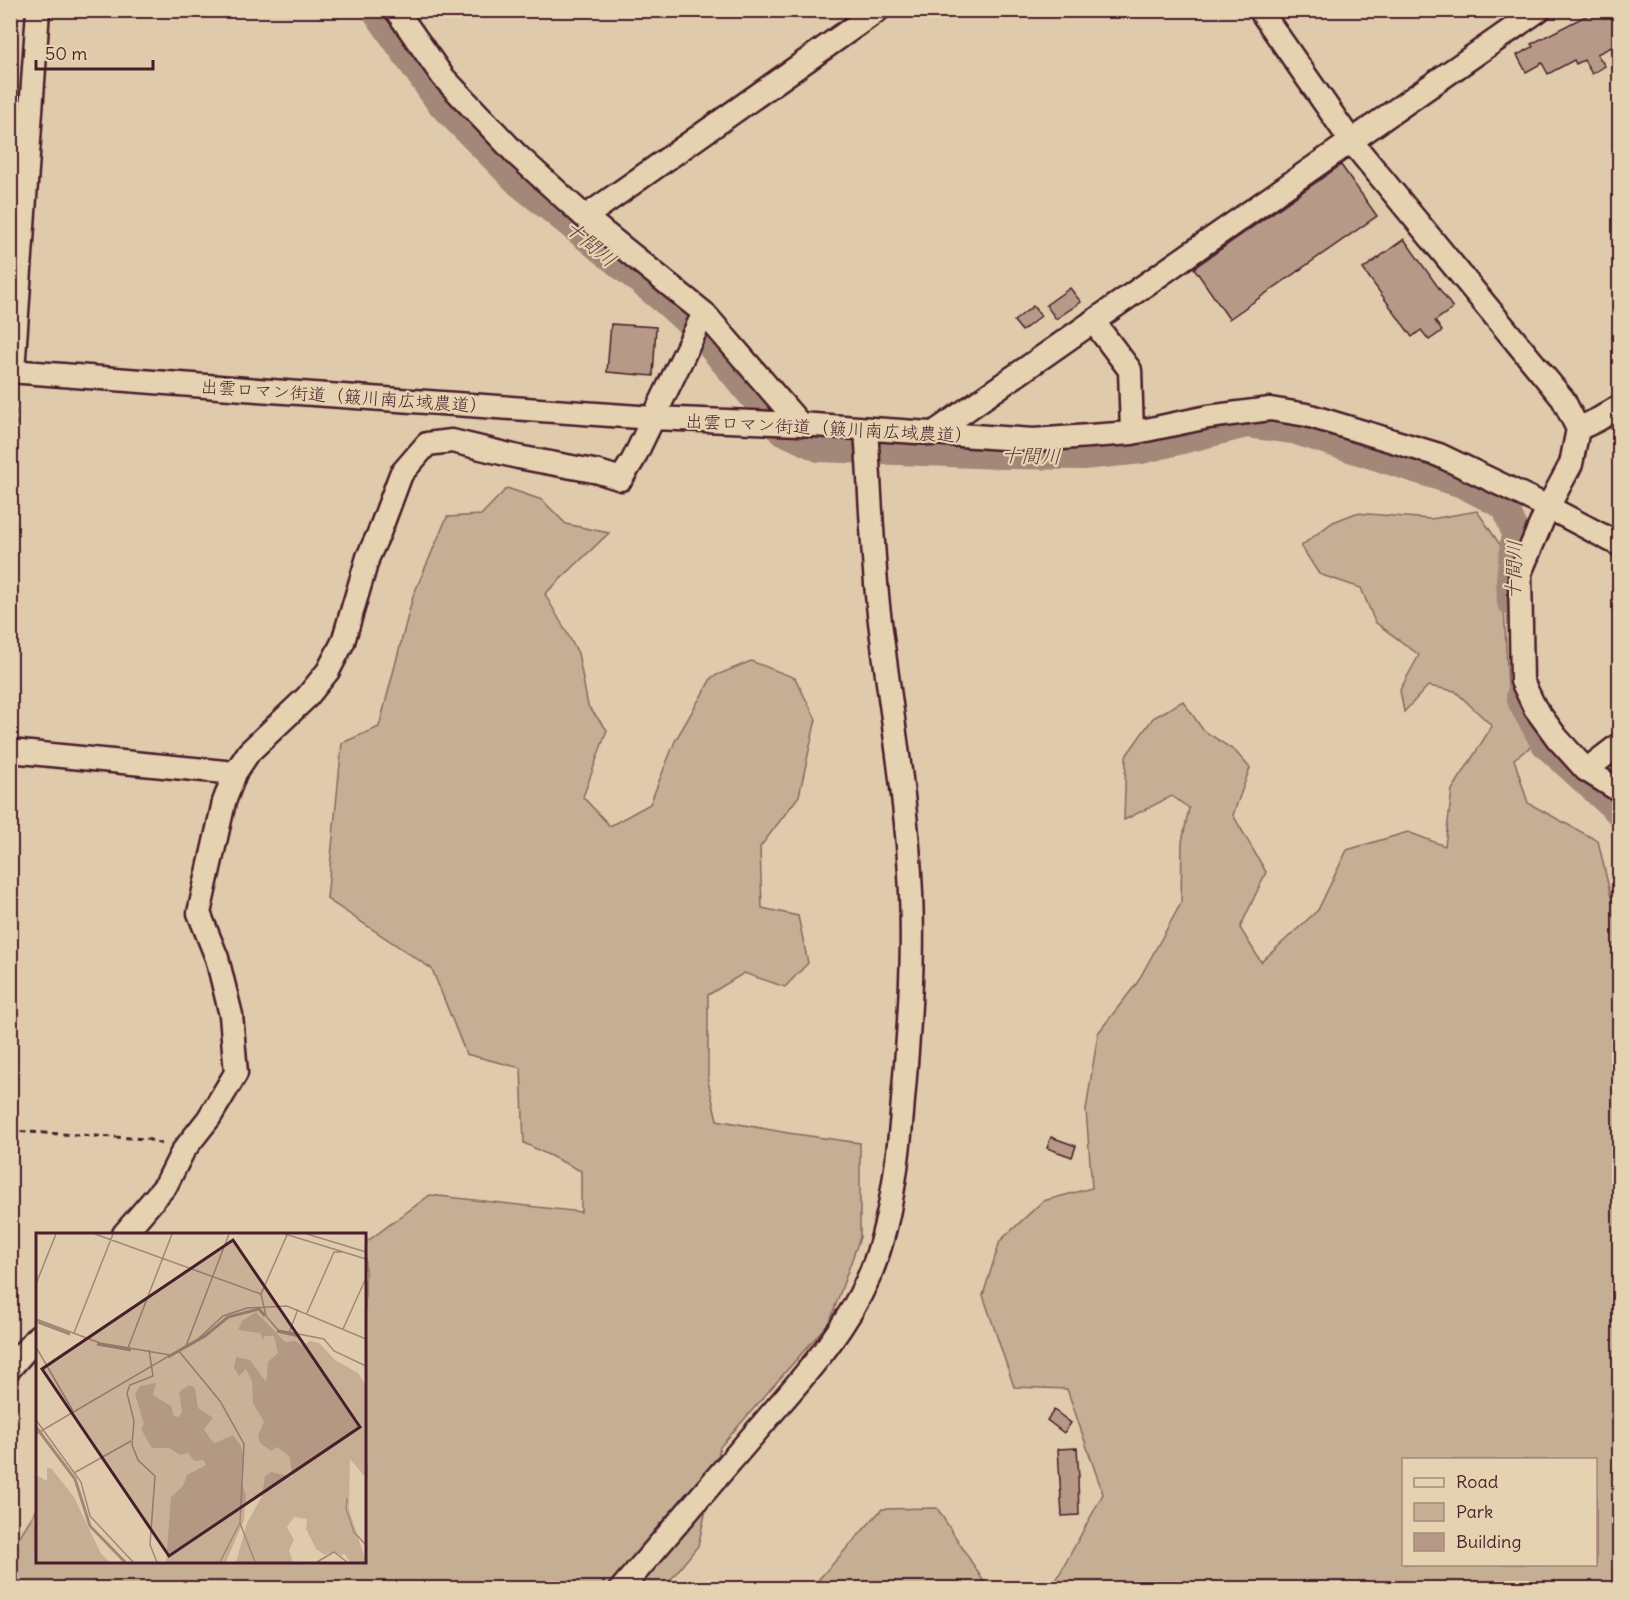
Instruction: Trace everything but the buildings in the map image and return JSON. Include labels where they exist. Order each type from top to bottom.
[{"type":"street","points":[[12,371],[38,10]]},
{"type":"street","points":[[396,10],[443,77],[517,155],[585,217],[704,313],[800,424]]},
{"type":"street","points":[[585,217],[878,10]]},
{"type":"street","points":[[1260,10],[1351,141],[1563,399],[1578,429],[1571,464],[1548,507],[1520,573],[1522,681],[1535,708],[1557,738],[1586,770],[1620,791]]},
{"type":"street","points":[[932,434],[1539,10]]},
{"type":"street","points":[[125,1233],[166,1185],[183,1151],[209,1118],[236,1073],[231,1015],[217,958],[199,913],[224,802],[235,773],[249,752],[307,697],[328,671],[343,642],[368,557],[401,474],[427,444],[452,441],[621,478],[633,460],[704,313]]},
{"type":"street","points":[[1093,321],[1130,370],[1132,433]]},
{"type":"street","name":"出雲ロマン街道（簸川南広域農道）","points":[[12,371],[652,418],[800,424],[1033,440],[1132,433],[1208,417],[1270,409],[1307,415],[1439,455],[1548,507],[1620,545]]},
{"type":"street","points":[[1578,429],[1620,406]]},
{"type":"street","points":[[621,1588],[818,1359],[869,1278],[883,1238],[902,1122],[913,974],[905,808],[878,603],[866,429]]},
{"type":"street","points":[[1586,770],[1620,744]]},
{"type":"street","points":[[10,751],[235,773]]},
{"type":"street","points":[[10,1368],[36,1338]]},
{"type":"path","points":[[10,531],[14,497],[16,434],[12,371]]},
{"type":"path","points":[[10,1131],[147,1139],[183,1151]]},
{"type":"green space","points":[[507,488],[542,500],[566,524],[609,533],[545,594],[578,653],[588,706],[607,730],[583,797],[610,826],[650,804],[675,741],[712,677],[751,661],[795,678],[816,719],[799,796],[760,847],[762,908],[798,916],[808,963],[785,987],[744,973],[708,995],[708,1081],[717,1120],[860,1143],[860,1237],[830,1321],[720,1447],[698,1546],[664,1588],[11,1588],[10,1551],[36,1511],[36,1563],[366,1563],[366,1242],[430,1195],[581,1212],[581,1171],[524,1143],[521,1068],[466,1054],[432,969],[327,899],[342,743],[379,727],[413,596],[447,517],[481,515]]},
{"type":"green space","points":[[1477,511],[1501,546],[1508,686],[1536,743],[1514,759],[1528,803],[1598,841],[1611,897],[1619,897],[1619,1588],[1052,1588],[1103,1494],[1067,1389],[1014,1387],[983,1295],[1000,1241],[1043,1201],[1092,1188],[1086,1110],[1098,1033],[1137,983],[1181,903],[1182,842],[1189,808],[1172,796],[1124,820],[1126,756],[1153,718],[1183,701],[1203,730],[1235,751],[1250,768],[1233,815],[1266,872],[1240,928],[1261,962],[1318,910],[1347,850],[1408,832],[1445,846],[1452,790],[1492,726],[1455,691],[1428,686],[1404,712],[1400,690],[1419,655],[1375,622],[1361,588],[1319,574],[1301,546],[1333,522],[1356,513],[1431,519]]},
{"type":"green space","points":[[937,1508],[988,1588],[811,1588],[882,1509]]},
{"type":"waterway","name":"十間川","points":[[375,10],[440,103],[518,182],[665,301],[700,333],[781,430],[819,448],[1083,456],[1142,450],[1247,424],[1293,430],[1462,484],[1505,506],[1515,532],[1510,580],[1511,602]]},
{"type":"waterway","name":"十間川","points":[[1520,695],[1522,703],[1545,744],[1620,813]]}]
